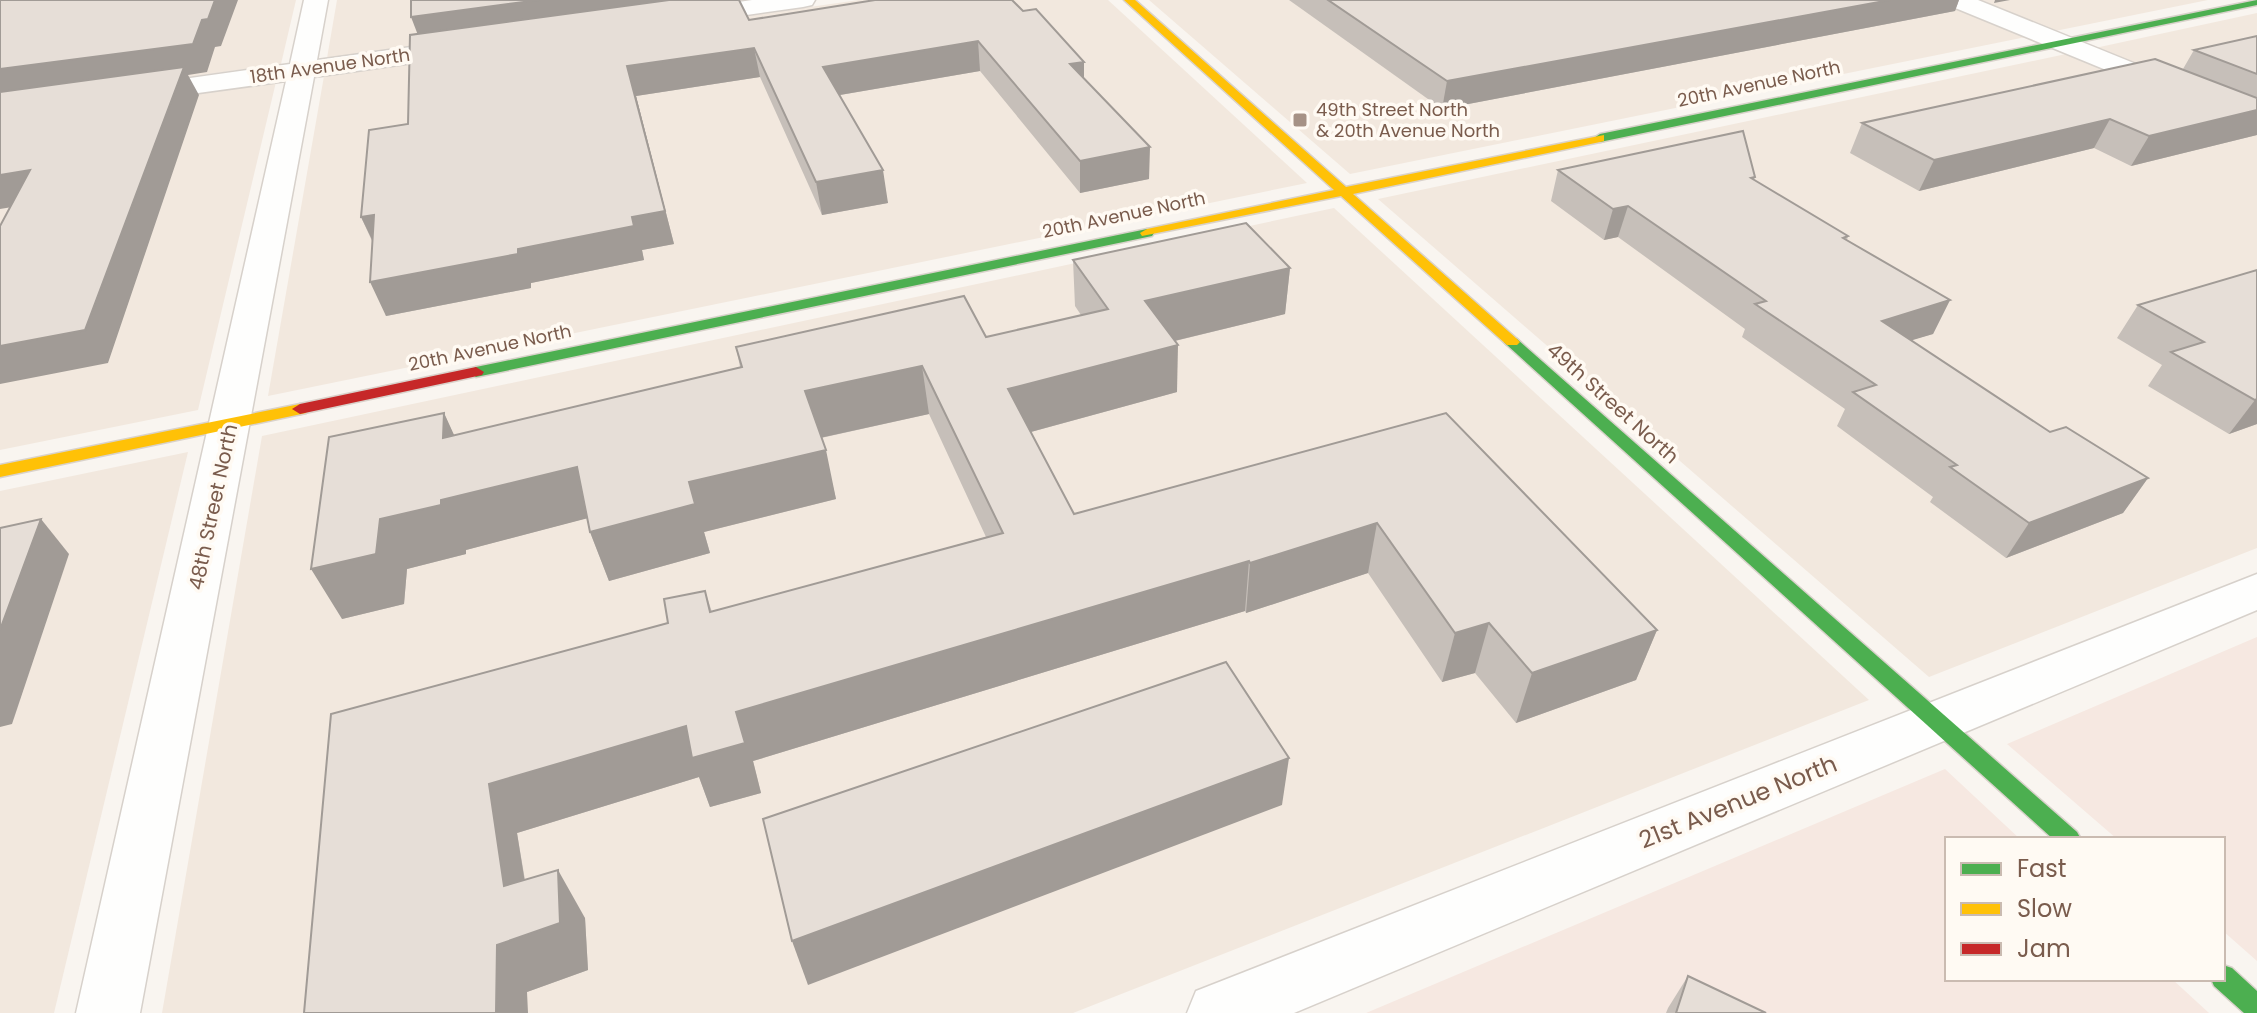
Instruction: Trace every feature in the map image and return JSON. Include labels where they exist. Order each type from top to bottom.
[{"type":"street","name":"48th Street North","points":[[108,1013],[316,0]]},
{"type":"street","points":[[655,21],[803,0]]},
{"type":"street","name":"49th Street North","points":[[1129,0],[2067,837]]},
{"type":"street","points":[[1957,0],[2257,123]]},
{"type":"street","name":"20th Avenue North","points":[[0,471],[2257,2]]},
{"type":"street","name":"18th Avenue North","points":[[106,97],[502,42]]},
{"type":"street","name":"21st Avenue North","points":[[1219,1013],[2257,591]]},
{"type":"street","points":[[2225,979],[2257,1008]]},
{"type":"shaded area","points":[[0,0],[296,0],[281,64],[0,103]]},
{"type":"shaded area","points":[[337,0],[747,0],[327,58]]},
{"type":"shaded area","points":[[859,0],[1108,0],[1307,183],[268,396],[324,76]]},
{"type":"shaded area","points":[[1149,0],[1936,0],[2026,37],[1350,174]]},
{"type":"shaded area","points":[[1977,0],[2208,0],[2055,31]]},
{"type":"shaded area","points":[[2257,13],[2257,113],[2095,48]]},
{"type":"shaded area","points":[[2066,54],[2257,133],[2257,548],[1929,677],[1378,199]]},
{"type":"shaded area","points":[[276,82],[198,410],[0,450],[0,121]]},
{"type":"shaded area","points":[[1334,208],[1869,700],[1073,1013],[162,1013],[262,436]]},
{"type":"shaded area","points":[[188,452],[54,1013],[0,1013],[0,491]]},
{"type":"shaded area","points":[[2257,637],[2257,961],[2225,933],[2225,837],[2115,837],[2007,744]]},
{"type":"shaded area","points":[[1945,769],[2018,837],[1945,837],[1945,981],[2174,981],[2209,1013],[1366,1013]]},
{"type":"building","points":[[0,0],[215,0],[208,19],[202,20],[193,44],[0,69]]},
{"type":"building","points":[[411,0],[539,0],[411,17]]},
{"type":"building","points":[[669,0],[739,0],[749,20],[875,0],[1012,0],[1023,11],[1036,9],[1084,62],[1070,64],[1150,147],[1080,161],[978,41],[823,67],[883,170],[816,182],[754,48],[627,66],[665,211],[632,217],[634,226],[518,249],[518,254],[370,282],[374,215],[361,217],[369,130],[408,124],[410,35]]},
{"type":"building","points":[[1328,0],[1890,0],[1447,81]]},
{"type":"building","points":[[2257,36],[2257,74],[2194,50]]},
{"type":"building","points":[[2155,59],[2257,98],[2257,110],[2149,136],[2110,119],[1934,160],[1862,123]]},
{"type":"building","points":[[184,67],[85,330],[0,346],[0,226],[30,170],[0,175],[0,92]]},
{"type":"building","points":[[1743,131],[1755,177],[1751,178],[1848,236],[1843,238],[1950,300],[1882,321],[2050,432],[2066,427],[2148,478],[2029,523],[1950,467],[1957,465],[1853,392],[1876,385],[1755,304],[1766,301],[1628,206],[1613,209],[1558,170]]},
{"type":"building","points":[[1246,223],[1290,268],[1145,301],[1178,345],[1008,389],[1074,514],[1446,413],[1657,630],[1532,673],[1489,623],[1455,633],[1377,523],[1250,563],[736,712],[745,743],[692,758],[686,726],[489,784],[504,886],[558,870],[560,923],[497,945],[496,1013],[304,1013],[331,714],[668,623],[664,599],[705,591],[710,612],[1003,533],[922,366],[805,391],[826,450],[689,482],[695,504],[590,532],[577,467],[441,500],[441,505],[380,519],[376,554],[311,569],[329,437],[444,413],[443,438],[742,367],[736,347],[964,296],[986,337],[1108,309],[1073,260]]},
{"type":"building","points":[[2257,270],[2255,400],[2171,352],[2204,342],[2138,305]]},
{"type":"building","points":[[41,519],[0,630],[0,528]]},
{"type":"building","points":[[1226,662],[1289,758],[792,941],[763,819]]},
{"type":"building","points":[[1688,976],[1766,1013],[1676,1013]]},
{"type":"traffic: fast","points":[[1600,138],[2257,2]]},
{"type":"traffic: fast","points":[[476,372],[1147,233]]},
{"type":"traffic: fast","points":[[1512,342],[2067,837]]},
{"type":"traffic: fast","points":[[2225,979],[2257,1008]]},
{"type":"traffic: slow","points":[[1129,0],[1512,342]]},
{"type":"traffic: slow","points":[[1147,233],[1600,138]]},
{"type":"traffic: slow","points":[[0,471],[300,409]]},
{"type":"traffic: jam","points":[[300,409],[476,372]]},
{"type":"place","name":"49th Street North & 20th Avenue North","points":[[1300,120]]}]
